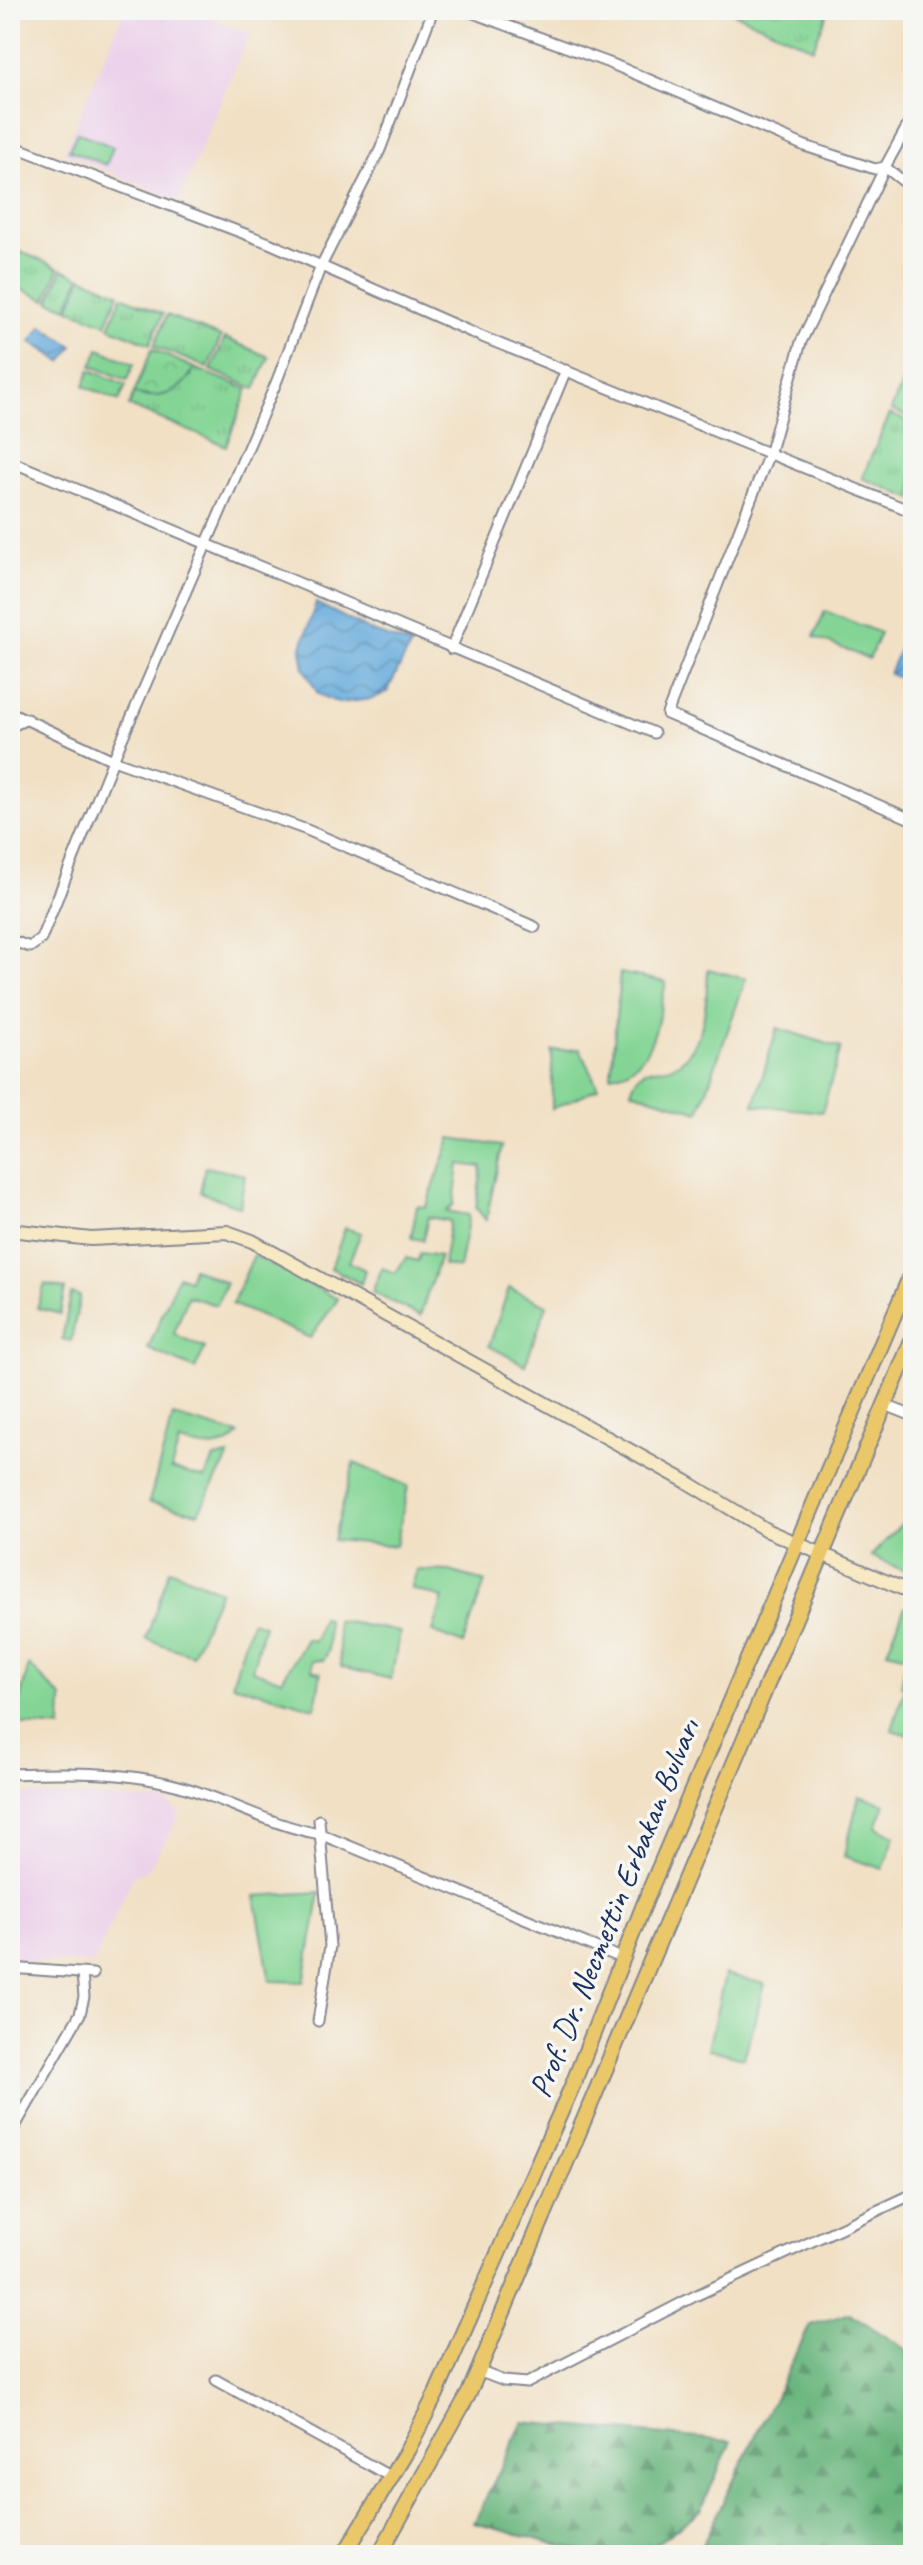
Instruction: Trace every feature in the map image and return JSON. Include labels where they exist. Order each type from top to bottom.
[{"type":"main road","name":"Prof. Dr. Necmettin Erbakan Bulvarı","points":[[344,2555],[436,2394],[573,2084],[913,1270]]},
{"type":"main road","name":"Prof. Dr. Necmettin Erbakan Bulvarı","points":[[379,2555],[436,2456],[478,2371],[913,1338]]},
{"type":"street","points":[[10,940],[30,947],[41,939],[113,760],[276,383],[321,266],[380,150],[433,10]]},
{"type":"street","points":[[465,10],[612,64],[805,146],[863,165],[885,167],[913,189]]},
{"type":"street","points":[[913,116],[885,167],[801,342],[770,451],[667,714],[913,820]]},
{"type":"street","points":[[10,145],[321,266],[913,512]]},
{"type":"street","points":[[451,649],[566,370]]},
{"type":"street","points":[[10,461],[654,733]]},
{"type":"street","points":[[10,712],[113,760],[307,830],[535,927]]},
{"type":"street","points":[[10,727],[27,719]]},
{"type":"street","points":[[10,1230],[91,1239],[227,1232],[252,1241],[797,1546],[859,1567],[913,1593]]},
{"type":"street","points":[[885,1405],[913,1416]]},
{"type":"street","points":[[10,1774],[138,1776],[188,1789],[294,1830],[320,1834],[624,1959]]},
{"type":"street","points":[[318,2021],[330,1946],[319,1820]]},
{"type":"street","points":[[10,1968],[93,1974]]},
{"type":"street","points":[[10,2135],[80,2014],[84,1997],[82,1974]]},
{"type":"street","points":[[478,2371],[504,2381],[527,2383],[695,2296],[913,2194]]},
{"type":"street","points":[[216,2380],[391,2477]]},
{"type":"shaded area","points":[[124,10],[193,10],[249,34],[179,201],[64,153]]},
{"type":"shaded area","points":[[10,1793],[165,1801],[179,1812],[177,1821],[146,1872],[134,1874],[93,1964],[10,1960]]},
{"type":"green space","points":[[727,10],[829,10],[813,48]]},
{"type":"green space","points":[[77,132],[113,147],[106,165],[69,150]]},
{"type":"green space","points":[[19,251],[59,268],[46,300],[10,284],[10,270]]},
{"type":"green space","points":[[62,269],[80,277],[67,308],[49,301]]},
{"type":"green space","points":[[82,277],[119,293],[106,324],[69,309]]},
{"type":"green space","points":[[122,296],[163,314],[150,344],[109,327]]},
{"type":"green space","points":[[167,315],[221,337],[208,368],[154,346]]},
{"type":"green space","points":[[225,338],[269,357],[255,389],[211,370]]},
{"type":"green space","points":[[99,349],[134,364],[127,380],[92,366]]},
{"type":"green space","points":[[152,349],[194,368],[183,384],[169,393],[153,396],[134,393]]},
{"type":"green space","points":[[913,357],[913,419],[891,410]]},
{"type":"green space","points":[[194,368],[248,389],[226,446],[129,406],[134,393],[148,397],[191,376]]},
{"type":"green space","points":[[90,370],[126,385],[119,401],[84,386]]},
{"type":"green space","points":[[890,414],[913,424],[913,443],[908,454],[913,457],[913,499],[862,478]]},
{"type":"green space","points":[[825,611],[880,633],[869,659],[814,637]]},
{"type":"green space","points":[[708,969],[746,979],[699,1112],[631,1091],[640,1074],[673,1066],[689,1053],[703,1019]]},
{"type":"green space","points":[[620,973],[666,982],[657,1025],[646,1053],[626,1071],[611,1075]]},
{"type":"green space","points":[[777,1028],[841,1048],[822,1112],[754,1105]]},
{"type":"green space","points":[[580,1049],[598,1088],[552,1109],[552,1051]]},
{"type":"green space","points":[[451,1138],[502,1146],[486,1220],[476,1208],[482,1167],[459,1164],[454,1204],[447,1211],[469,1215],[459,1268],[443,1265],[450,1221],[428,1217],[423,1240],[411,1238],[417,1206],[426,1207]]},
{"type":"green space","points":[[205,1167],[245,1175],[240,1207],[200,1192]]},
{"type":"green space","points":[[345,1228],[361,1233],[349,1262],[365,1270],[361,1284],[331,1268]]},
{"type":"green space","points":[[420,1253],[440,1256],[420,1316],[372,1292],[382,1268],[395,1273],[406,1258],[418,1261]]},
{"type":"green space","points":[[254,1255],[338,1299],[310,1338],[232,1304]]},
{"type":"green space","points":[[193,1268],[226,1283],[216,1305],[188,1296],[174,1334],[205,1348],[195,1369],[148,1349],[178,1276],[189,1280]]},
{"type":"green space","points":[[45,1284],[65,1289],[60,1314],[37,1308]]},
{"type":"green space","points":[[509,1288],[547,1305],[525,1365],[489,1346]]},
{"type":"green space","points":[[71,1294],[80,1296],[71,1341],[62,1339]]},
{"type":"green space","points":[[173,1416],[239,1434],[225,1445],[211,1448],[179,1442],[171,1469],[205,1478],[214,1458],[229,1456],[198,1513],[149,1502]]},
{"type":"green space","points":[[354,1463],[408,1486],[396,1546],[333,1540]]},
{"type":"green space","points":[[913,1512],[913,1575],[871,1556]]},
{"type":"green space","points":[[170,1569],[220,1591],[192,1655],[146,1639]]},
{"type":"green space","points":[[417,1570],[450,1571],[485,1582],[463,1644],[433,1632],[443,1598],[411,1589]]},
{"type":"green space","points":[[905,1607],[913,1611],[913,1736],[892,1730],[905,1687],[901,1686],[907,1656],[887,1651]]},
{"type":"green space","points":[[322,1618],[327,1619],[328,1651],[324,1660],[312,1661],[312,1670],[321,1673],[315,1708],[232,1684],[251,1621],[264,1625],[252,1670],[282,1680],[306,1639],[314,1641]]},
{"type":"green space","points":[[336,1620],[400,1632],[391,1679],[341,1667]]},
{"type":"green space","points":[[29,1665],[62,1698],[61,1728],[13,1724]]},
{"type":"green space","points":[[859,1796],[885,1804],[876,1827],[895,1836],[883,1869],[844,1856]]},
{"type":"green space","points":[[320,1892],[304,1982],[270,1981],[255,1896]]},
{"type":"green space","points":[[725,1974],[765,1984],[744,2058],[708,2049]]},
{"type":"green space","points":[[850,2313],[913,2354],[913,2555],[697,2555],[810,2325]]},
{"type":"green space","points":[[523,2422],[731,2441],[701,2510],[642,2555],[598,2555],[474,2523]]},
{"type":"water","points":[[42,326],[73,346],[62,362],[31,342]]},
{"type":"water","points":[[316,603],[373,632],[411,645],[387,692],[372,699],[339,703],[318,694],[304,668],[301,650]]},
{"type":"water","points":[[904,638],[913,641],[913,666],[907,681],[889,674]]}]
